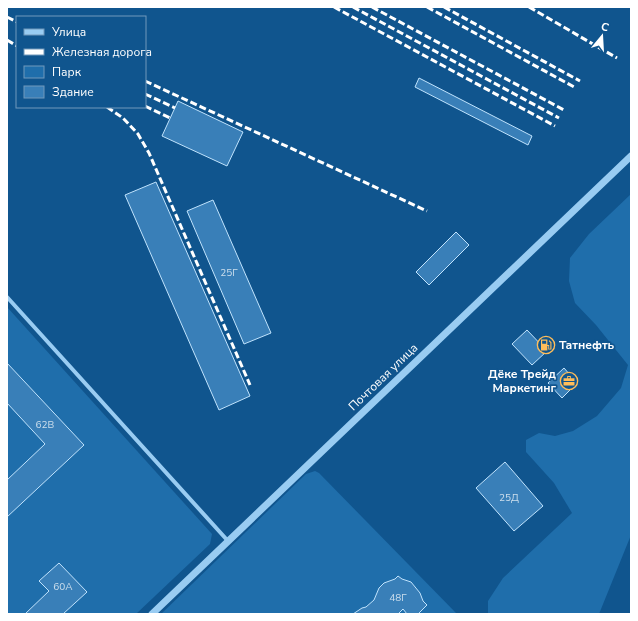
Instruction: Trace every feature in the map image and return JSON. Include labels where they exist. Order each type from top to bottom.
[{"type":"street","name":"Почтовая улица","points":[[152,614],[631,156]]},
{"type":"street","points":[[7,297],[228,541]]},
{"type":"green space","points":[[631,194],[631,535],[599,614],[488,614],[488,601],[503,578],[572,513],[554,483],[526,452],[526,440],[539,433],[555,436],[573,431],[597,416],[621,388],[628,365],[596,325],[575,303],[569,281],[570,258],[589,234]]},
{"type":"green space","points":[[7,307],[212,534],[210,544],[136,614],[7,614]]},
{"type":"green space","points":[[315,471],[319,473],[457,614],[161,614],[306,474]]},
{"type":"building","points":[[419,78],[532,136],[528,145],[415,87]]},
{"type":"building","points":[[178,101],[243,132],[227,166],[162,136]]},
{"type":"building","points":[[156,182],[250,396],[219,410],[125,195]]},
{"type":"building","points":[[213,200],[271,333],[244,344],[187,211]]},
{"type":"building","points":[[456,232],[469,245],[429,285],[416,272]]},
{"type":"building","points":[[527,330],[547,351],[532,365],[512,344]]},
{"type":"building","points":[[7,363],[84,445],[7,517],[7,480],[45,444],[7,403]]},
{"type":"building","points":[[564,368],[577,383],[562,398],[548,383]]},
{"type":"building","points":[[505,462],[543,506],[514,531],[476,488]]},
{"type":"building","points":[[59,563],[87,592],[63,614],[25,614],[49,591],[39,581]]},
{"type":"building","points":[[398,576],[411,582],[427,605],[418,614],[407,614],[403,609],[398,614],[353,614],[366,607],[374,600],[379,588],[384,583],[395,579]]},
{"type":"railway","points":[[334,7],[555,126]]},
{"type":"railway","points":[[353,7],[559,118]]},
{"type":"railway","points":[[372,7],[564,110]]},
{"type":"railway","points":[[427,7],[576,88]]},
{"type":"railway","points":[[444,7],[580,81]]},
{"type":"railway","points":[[529,7],[617,58]]},
{"type":"railway","points":[[7,17],[16,22]]},
{"type":"railway","points":[[7,40],[16,45]]},
{"type":"railway","points":[[146,81],[427,211]]},
{"type":"railway","points":[[146,94],[175,108]]},
{"type":"railway","points":[[146,106],[170,118]]},
{"type":"railway","points":[[108,108],[123,118],[138,134],[149,153],[250,385]]},
{"type":"place","name":"Татнефть","points":[[546,345]]},
{"type":"place","name":"Дёке Трейд Маркетинг","points":[[569,381]]}]
